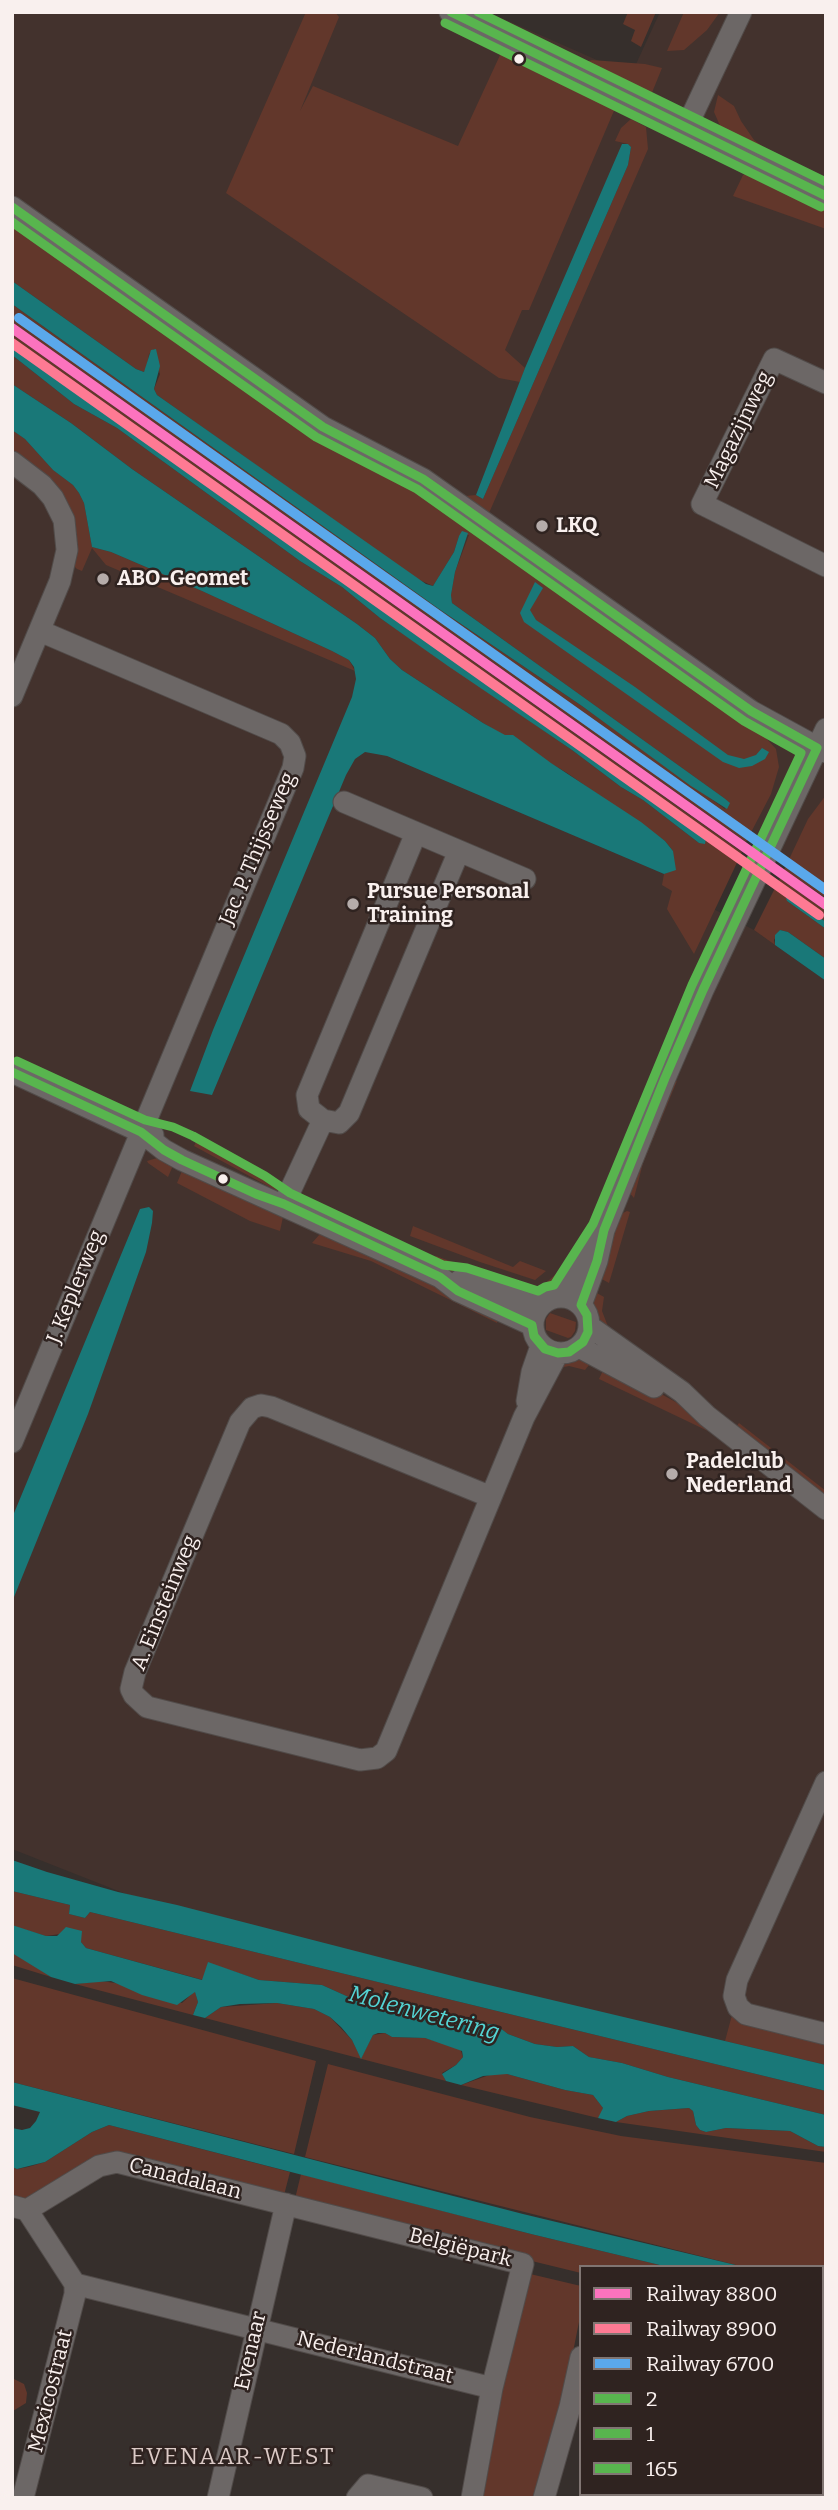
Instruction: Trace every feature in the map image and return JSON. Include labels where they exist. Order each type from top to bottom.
[{"type":"street","points":[[450,12],[826,196]]},
{"type":"street","points":[[687,127],[741,12]]},
{"type":"street","points":[[12,207],[323,427],[423,479],[751,712],[823,743],[697,1002],[604,1230],[597,1261],[581,1305]]},
{"type":"street","name":"Magazijnweg","points":[[826,383],[774,359],[702,504],[826,566]]},
{"type":"street","points":[[12,462],[42,485],[53,498],[66,528],[65,563],[12,696]]},
{"type":"street","name":"Jac. P. Thijsseweg","points":[[40,631],[281,734],[290,743],[295,756],[293,768],[141,1132]]},
{"type":"street","points":[[344,802],[525,879]]},
{"type":"street","points":[[416,832],[307,1095],[309,1109],[323,1120],[339,1123],[349,1113],[458,851]]},
{"type":"street","points":[[12,1072],[141,1132],[188,1147],[260,1187],[284,1204],[440,1277],[463,1280],[536,1315]]},
{"type":"street","points":[[284,1204],[323,1120]]},
{"type":"street","name":"J. Keplerweg","points":[[12,1442],[141,1132]]},
{"type":"street","points":[[561,1296],[604,1230]]},
{"type":"street","points":[[549,1298],[572,1298],[581,1305],[589,1326],[586,1337],[579,1346],[569,1352],[549,1349],[534,1336],[536,1315],[549,1298]]},
{"type":"street","points":[[589,1326],[682,1392],[707,1416],[826,1508]]},
{"type":"street","points":[[579,1346],[707,1416]]},
{"type":"street","name":"A. Einsteinweg","points":[[491,1497],[271,1407],[261,1405],[252,1408],[240,1422],[135,1672],[131,1689],[134,1695],[148,1707],[360,1760],[377,1758],[386,1751],[491,1497],[524,1417],[549,1349]]},
{"type":"street","points":[[826,1782],[737,1980],[734,1996],[738,2007],[746,2014],[826,2034]]},
{"type":"street","name":"Canadalaan","points":[[20,2208],[99,2166],[117,2162],[286,2204]]},
{"type":"street","name":"Evenaar","points":[[218,2498],[286,2204]]},
{"type":"street","name":"Belgiëpark","points":[[286,2204],[523,2264],[492,2388],[472,2498]]},
{"type":"street","points":[[20,2208],[75,2284],[257,2328]]},
{"type":"street","name":"Mexicostraat","points":[[23,2498],[75,2294],[75,2284]]},
{"type":"street","name":"Nederlandstraat","points":[[257,2328],[492,2388]]},
{"type":"street","points":[[544,2498],[575,2408],[579,2374]]},
{"type":"street","points":[[363,2491],[422,2498]]},
{"type":"shaded area","points":[[12,12],[488,12],[631,75],[660,12],[826,12],[826,867],[786,867],[744,832],[734,817],[160,374],[12,281]]},
{"type":"shaded area","points":[[306,12],[335,12],[339,17],[300,111],[313,86],[458,146],[501,53],[616,106],[529,310],[522,310],[505,350],[525,368],[520,382],[499,378],[226,193]]},
{"type":"shaded area","points":[[628,12],[656,12],[641,47],[631,41],[635,30],[623,24]]},
{"type":"shaded area","points":[[684,12],[720,12],[707,30],[684,50],[667,51]]},
{"type":"shaded area","points":[[592,60],[662,68],[651,95],[576,65]]},
{"type":"shaded area","points":[[718,95],[734,106],[754,140],[774,155],[824,179],[820,186],[728,135],[721,128],[714,112]]},
{"type":"shaded area","points":[[631,119],[646,127],[648,149],[489,513],[465,496],[476,495],[483,499],[628,165],[631,147],[615,141],[621,128]]},
{"type":"shaded area","points":[[749,172],[758,173],[826,206],[826,229],[733,196],[743,175]]},
{"type":"shaded area","points":[[12,225],[89,279],[93,274],[434,497],[754,725],[776,749],[779,767],[771,794],[746,842],[12,322],[12,304],[725,809],[727,802],[724,798],[452,603],[455,572],[469,535],[459,536],[454,552],[433,586],[417,579],[157,395],[154,389],[160,374],[154,349],[149,354],[144,372],[136,369],[12,281]]},
{"type":"shaded area","points":[[12,334],[742,852],[694,954],[667,909],[672,891],[662,885],[664,874],[673,870],[673,851],[665,841],[567,773],[402,670],[375,638],[357,624],[12,384],[12,355],[74,404],[117,428],[300,561],[342,587],[380,618],[643,800],[699,843],[705,838],[678,815],[572,743],[511,696],[453,658],[360,589],[332,573],[324,564],[68,385],[12,344]]},
{"type":"shaded area","name":"Molenwetering","points":[[12,416],[372,661],[387,756],[664,874],[696,900],[754,930],[826,981],[826,2074],[126,1894],[12,1849]]},
{"type":"shaded area","points":[[12,430],[25,439],[53,470],[79,493],[84,503],[92,547],[111,552],[202,591],[332,651],[349,660],[355,671],[106,565],[92,548],[82,571],[77,569],[74,566],[74,541],[12,454]]},
{"type":"shaded area","points":[[826,795],[826,898],[784,870],[808,819]]},
{"type":"shaded area","points":[[780,878],[826,911],[826,922],[797,900],[787,901],[826,929],[826,959],[788,932],[780,930],[774,940],[775,945],[754,930]]},
{"type":"shaded area","points":[[677,1081],[643,1163],[634,1198],[628,1191],[671,1084]]},
{"type":"shaded area","points":[[197,1140],[283,1188],[277,1191],[194,1146]]},
{"type":"shaded area","points":[[157,1158],[175,1161],[168,1177],[147,1161]]},
{"type":"shaded area","points":[[182,1171],[283,1217],[280,1231],[250,1221],[177,1183]]},
{"type":"shaded area","points":[[300,1198],[373,1232],[369,1233],[302,1203]]},
{"type":"shaded area","points":[[630,1212],[609,1283],[598,1277],[621,1214]]},
{"type":"shaded area","points":[[413,1226],[513,1267],[520,1261],[546,1271],[535,1280],[480,1262],[410,1236]]},
{"type":"shaded area","points":[[320,1234],[500,1315],[497,1323],[371,1261],[312,1243]]},
{"type":"shaded area","points":[[436,1256],[513,1283],[510,1290],[465,1277],[438,1267],[439,1264],[433,1261]]},
{"type":"shaded area","points":[[556,1274],[565,1276],[554,1288],[536,1293],[526,1290],[540,1288]]},
{"type":"shaded area","points":[[595,1292],[604,1297],[602,1311],[609,1329],[598,1321],[593,1300]]},
{"type":"shaded area","points":[[550,1313],[576,1322],[571,1337],[546,1330],[546,1319]]},
{"type":"shaded area","points":[[576,1358],[593,1360],[585,1370],[569,1366],[559,1368],[568,1361]]},
{"type":"shaded area","points":[[606,1364],[683,1406],[728,1444],[710,1432],[599,1379]]},
{"type":"shaded area","points":[[739,1423],[826,1491],[826,1498],[736,1427]]},
{"type":"shaded area","points":[[12,1891],[70,1905],[69,1914],[85,1918],[90,1912],[826,2091],[826,2115],[589,2057],[573,2046],[535,2044],[508,2034],[495,2024],[471,2025],[409,2006],[383,2009],[362,2003],[322,1985],[259,1980],[208,1963],[203,1980],[86,1948],[81,1942],[81,1931],[46,1936],[12,1925]]},
{"type":"shaded area","points":[[12,1953],[28,1961],[51,1977],[12,1965]]},
{"type":"shaded area","points":[[12,1978],[316,2061],[294,2154],[12,2082]]},
{"type":"shaded area","points":[[101,1981],[122,1984],[182,2003],[195,1991],[198,2002],[193,2015],[75,1984]]},
{"type":"shaded area","points":[[277,2003],[314,2009],[330,2017],[352,2040],[361,2058],[373,2035],[385,2033],[392,2037],[425,2038],[460,2048],[463,2057],[456,2065],[442,2073],[446,2081],[205,2018],[221,2007]]},
{"type":"shaded area","points":[[732,2015],[826,2040],[826,2065],[725,2041]]},
{"type":"shaded area","points":[[328,2064],[530,2117],[621,2136],[826,2163],[826,2287],[824,2265],[736,2265],[305,2157]]},
{"type":"shaded area","points":[[495,2073],[593,2095],[603,2108],[602,2115],[598,2118],[461,2085]]},
{"type":"shaded area","points":[[689,2108],[693,2111],[696,2125],[706,2132],[726,2128],[790,2131],[818,2146],[826,2147],[826,2152],[616,2122],[627,2116],[649,2111]]},
{"type":"shaded area","points":[[109,2125],[290,2172],[283,2199],[107,2155],[25,2202],[12,2199],[12,2167],[17,2169],[45,2162],[92,2132]]},
{"type":"shaded area","points":[[301,2174],[660,2265],[579,2265],[579,2273],[294,2203]]},
{"type":"shaded area","points":[[526,2273],[579,2286],[579,2322],[557,2430],[533,2498],[480,2498]]},
{"type":"shaded area","points":[[12,2378],[24,2384],[27,2393],[26,2403],[13,2411]]},
{"type":"water","points":[[622,144],[631,147],[628,165],[483,499],[476,495],[525,368]]},
{"type":"water","points":[[12,281],[136,369],[144,372],[151,350],[156,349],[160,366],[154,389],[157,395],[426,584],[433,586],[454,552],[462,531],[468,533],[455,572],[452,603],[724,798],[730,803],[727,809],[439,609],[12,304]]},
{"type":"water","points":[[12,344],[204,482],[324,564],[332,573],[360,589],[453,658],[512,696],[572,743],[678,815],[706,838],[705,844],[699,843],[643,800],[380,618],[342,587],[300,561],[117,428],[74,404],[12,355]]},
{"type":"water","points":[[12,384],[357,624],[375,638],[402,670],[483,723],[505,735],[513,735],[641,822],[673,851],[676,870],[664,874],[387,756],[365,752],[355,759],[346,775],[212,1095],[190,1091],[352,697],[356,679],[354,667],[349,660],[332,651],[202,591],[111,552],[92,547],[84,503],[79,493],[53,470],[25,439],[12,430]]},
{"type":"water","points":[[535,582],[543,588],[530,610],[536,620],[635,687],[728,755],[744,759],[756,755],[762,748],[769,752],[765,759],[752,766],[739,768],[723,762],[524,622],[520,613]]},
{"type":"water","points":[[788,896],[826,922],[826,929],[787,901]]},
{"type":"water","points":[[780,930],[788,932],[826,959],[826,981],[775,945],[775,935]]},
{"type":"water","points":[[149,1207],[153,1211],[146,1252],[88,1414],[12,1602],[12,1518],[140,1209]]},
{"type":"water","points":[[12,1860],[118,1892],[472,1981],[826,2065],[826,2091],[90,1912],[85,1918],[69,1914],[70,1905],[12,1891]]},
{"type":"water","points":[[12,1925],[46,1936],[57,1936],[66,1927],[82,1931],[81,1942],[86,1948],[202,1980],[208,1962],[259,1980],[322,1985],[362,2003],[383,2009],[409,2006],[471,2025],[495,2024],[508,2034],[535,2044],[573,2046],[589,2057],[826,2115],[826,2147],[818,2146],[790,2131],[726,2128],[706,2132],[696,2125],[693,2111],[689,2108],[649,2111],[627,2116],[616,2122],[598,2118],[603,2108],[593,2095],[507,2074],[483,2076],[461,2085],[446,2081],[442,2074],[463,2057],[462,2051],[425,2038],[392,2037],[378,2033],[373,2035],[361,2059],[352,2040],[341,2027],[330,2017],[314,2009],[277,2003],[240,2004],[221,2007],[205,2018],[193,2015],[198,2002],[195,1992],[177,2005],[142,1995],[111,1981],[75,1984],[51,1977],[12,1953]]},
{"type":"water","points":[[12,2082],[523,2214],[736,2265],[660,2265],[109,2125],[92,2132],[45,2162],[17,2169],[12,2167],[12,2128],[30,2128],[40,2112],[12,2105]]},
{"type":"rail line","name":"6700","points":[[19,318],[826,890]]},
{"type":"rail line","name":"8800","points":[[12,328],[826,905]]},
{"type":"rail line","name":"8900","points":[[12,343],[819,915]]},
{"type":"transit line","name":"2","points":[[451,12],[826,196]]},
{"type":"transit line","name":"165","points":[[478,12],[826,182]]},
{"type":"transit line","name":"1","points":[[445,23],[821,207]]},
{"type":"transit line","name":"2","points":[[12,207],[323,427],[423,479],[751,711],[817,748],[703,990],[665,1078],[604,1230],[597,1261],[581,1305],[587,1315],[588,1332],[583,1342],[569,1352],[558,1353],[545,1349],[534,1336],[532,1325],[458,1291],[440,1277],[182,1160],[141,1132],[12,1072]]},
{"type":"transit line","name":"1","points":[[12,222],[316,437],[417,489],[744,721],[801,753],[692,985],[593,1224],[554,1285],[538,1291],[467,1268],[443,1265],[290,1193],[193,1136],[173,1127],[145,1120],[17,1061]]},
{"type":"place","name":"LKQ","points":[[542,526]]},
{"type":"place","name":"ABO-Geomet","points":[[103,579]]},
{"type":"place","name":"Pursue Personal Training","points":[[353,904]]},
{"type":"place","name":"Padelclub Nederland","points":[[672,1474]]},
{"type":"district","name":"EVENAAR-WEST","points":[[233,2458]]}]
